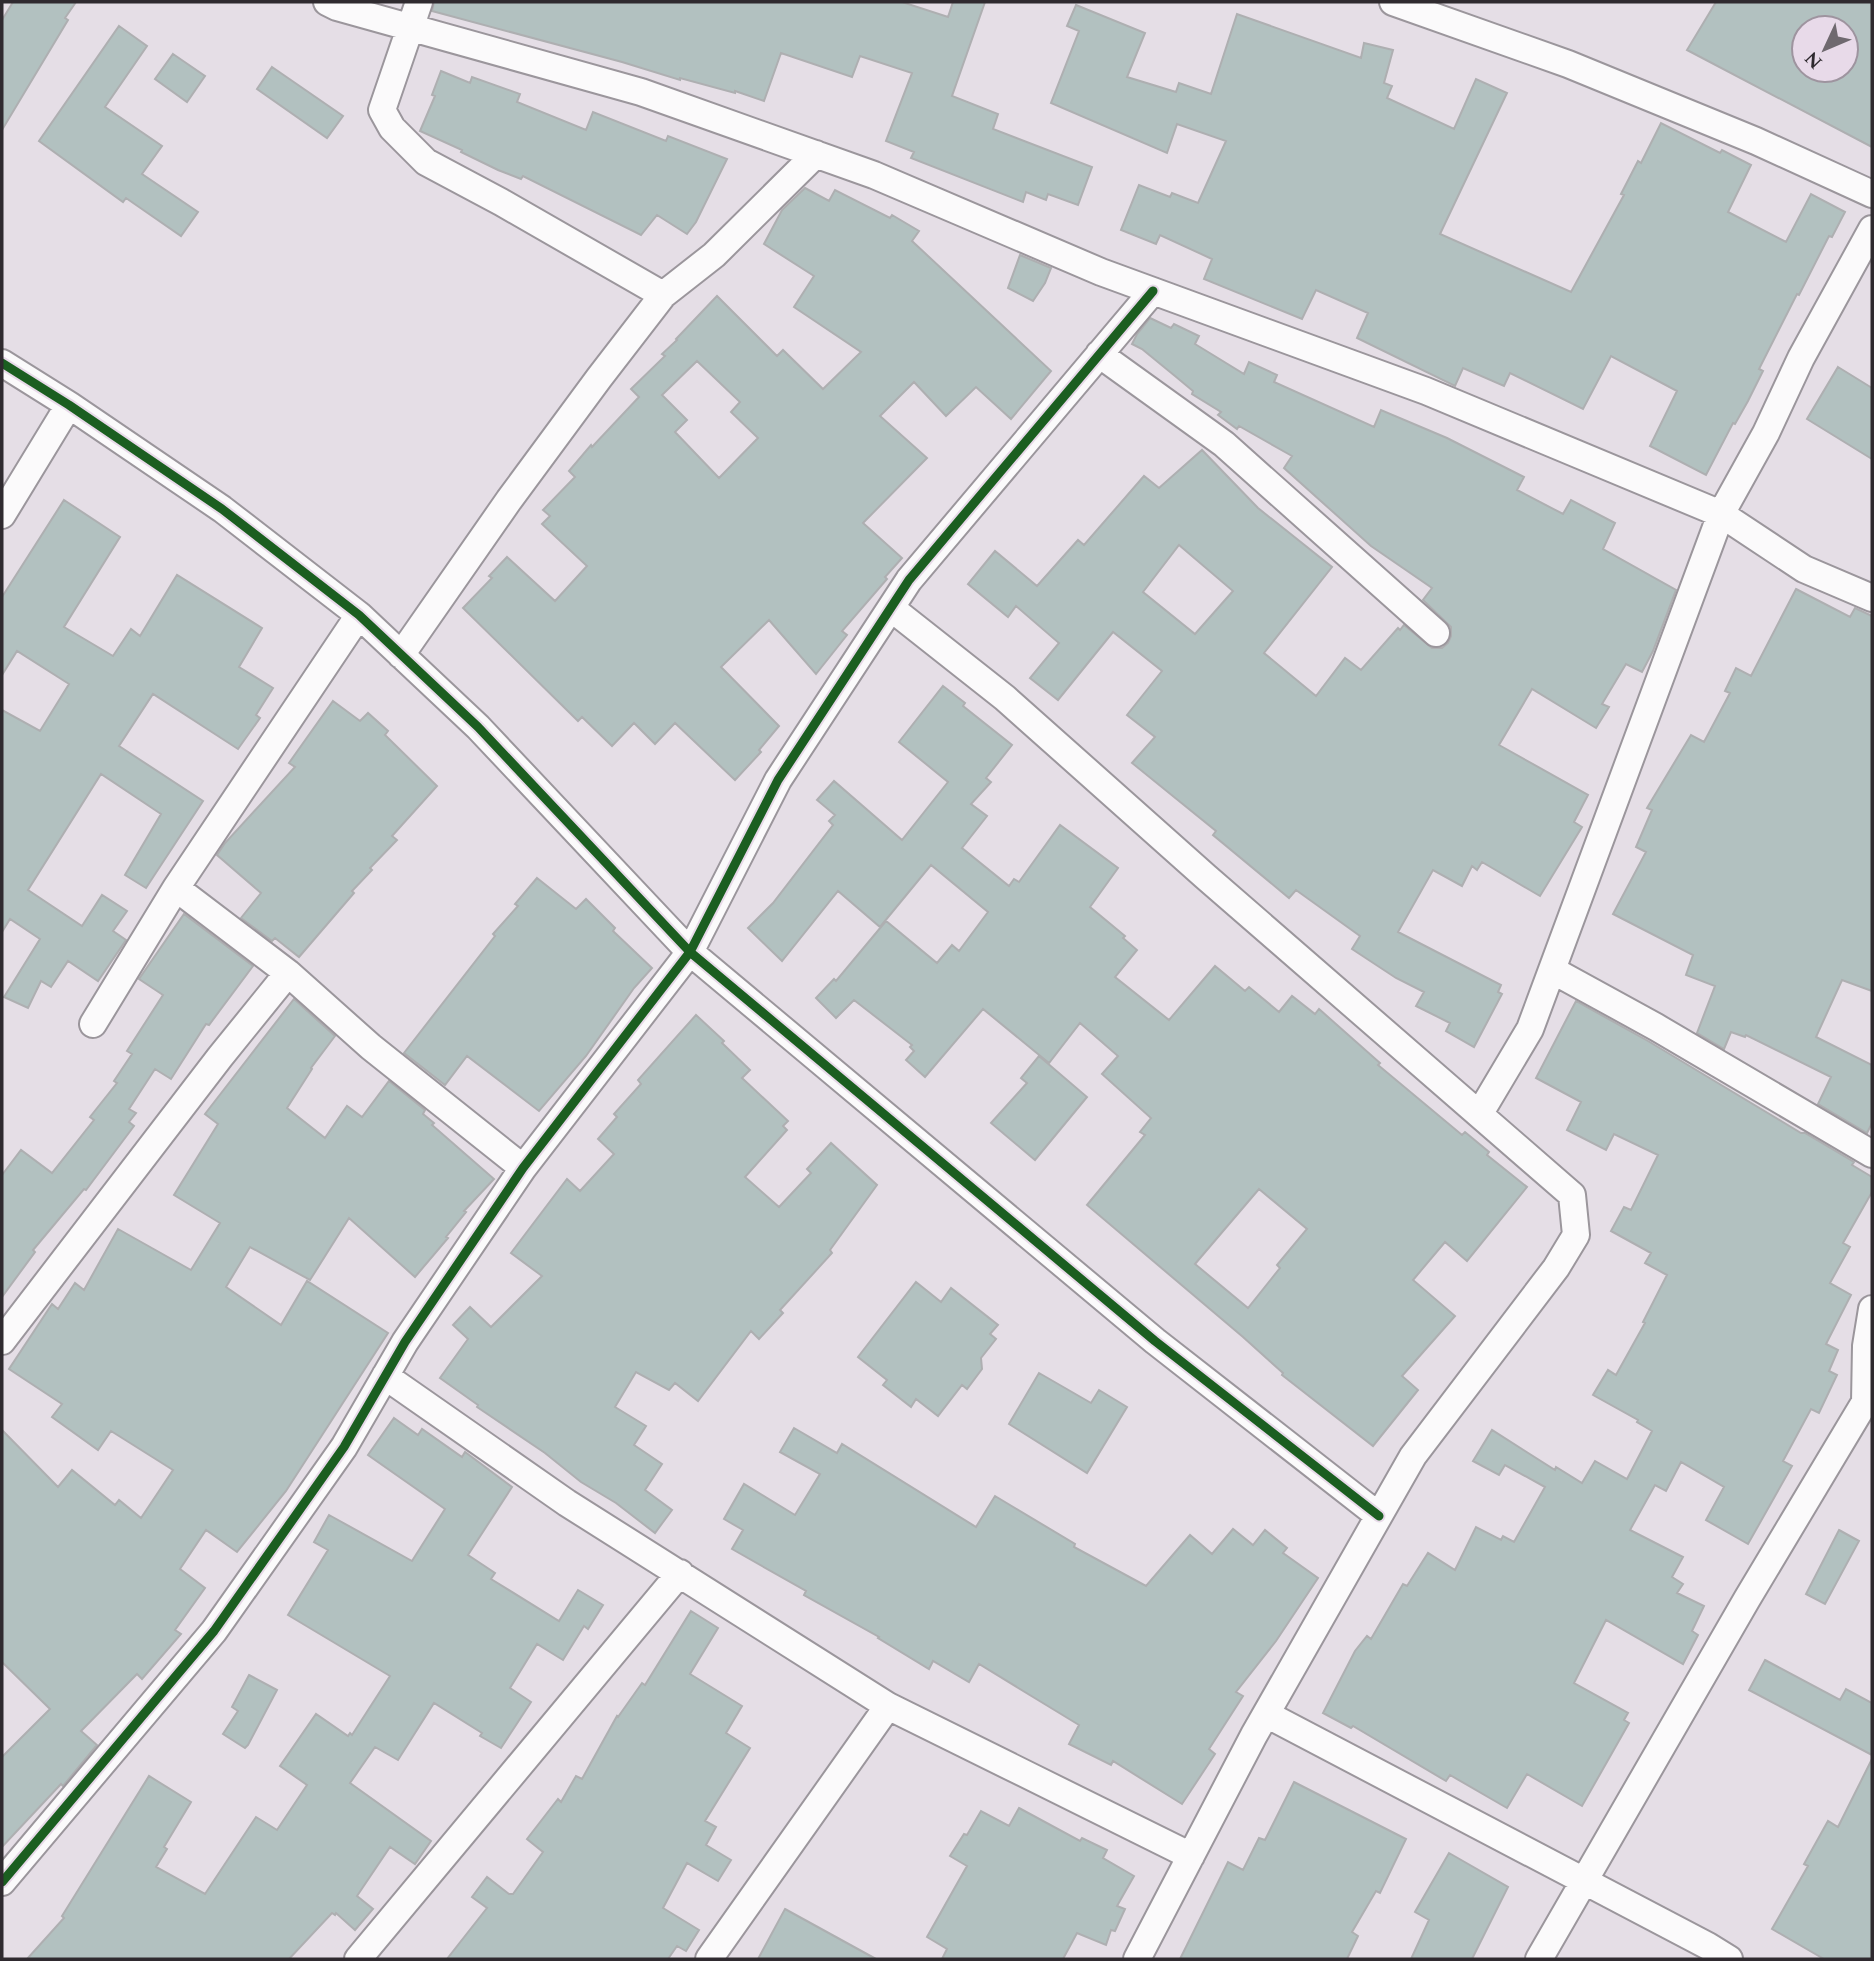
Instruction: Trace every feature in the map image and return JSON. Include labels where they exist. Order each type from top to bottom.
[{"type":"street","points":[[327,2],[641,92],[874,175],[1101,272],[1426,391],[1721,514],[1804,569],[1872,598]]},
{"type":"street","points":[[419,2],[382,110],[391,128],[426,162],[663,295]]},
{"type":"street","points":[[1393,2],[1568,64],[1756,141],[1872,194]]},
{"type":"street","points":[[401,655],[509,500],[663,295],[714,255],[816,155]]},
{"type":"street","points":[[1480,1113],[1530,1029],[1721,514],[1766,433],[1801,358],[1872,229]]},
{"type":"street","points":[[2,1882],[214,1631],[344,1447],[405,1342],[523,1168],[690,952],[778,780],[909,580],[1153,291]]},
{"type":"street","points":[[1100,354],[1224,444],[1436,633]]},
{"type":"street","points":[[2,363],[222,509],[359,615],[478,727],[690,952],[1155,1340],[1379,1516]]},
{"type":"street","points":[[2,515],[69,405]]},
{"type":"street","points":[[891,608],[1005,698],[1206,877],[1572,1195],[1576,1235],[1556,1268],[1413,1457],[1266,1714],[1137,1959]]},
{"type":"street","points":[[93,1024],[176,888],[359,615]]},
{"type":"street","points":[[176,888],[288,973],[371,1047],[523,1168]]},
{"type":"street","points":[[1552,970],[1656,1027],[1872,1154]]},
{"type":"street","points":[[2,1341],[220,1057],[288,973]]},
{"type":"street","points":[[1539,1959],[1747,1599],[1865,1402],[1866,1346],[1872,1309]]},
{"type":"street","points":[[385,1376],[568,1503],[888,1706],[1191,1856]]},
{"type":"street","points":[[358,1959],[680,1573]]},
{"type":"street","points":[[709,1959],[888,1706]]},
{"type":"street","points":[[1266,1714],[1729,1959]]},
{"type":"building","points":[[13,2],[76,2],[2,130],[2,20]]},
{"type":"building","points":[[434,2],[902,2],[948,17],[953,2],[985,2],[952,96],[998,114],[993,129],[1092,167],[1078,205],[1048,194],[1046,200],[1026,192],[1023,202],[911,158],[914,152],[886,141],[912,73],[860,56],[852,77],[781,53],[764,101],[432,11]]},
{"type":"building","points":[[1716,2],[1872,2],[1872,147],[1687,50]]},
{"type":"building","points":[[1076,5],[1145,33],[1127,77],[1176,92],[1179,83],[1211,94],[1237,14],[1361,58],[1364,43],[1393,50],[1384,83],[1392,86],[1387,98],[1454,129],[1476,79],[1507,93],[1440,234],[1571,292],[1624,195],[1621,194],[1638,161],[1641,163],[1661,123],[1720,153],[1722,150],[1751,165],[1728,212],[1786,242],[1811,194],[1845,212],[1832,237],[1829,236],[1799,295],[1797,294],[1759,369],[1763,371],[1748,401],[1735,424],[1733,423],[1706,475],[1650,446],[1677,391],[1611,356],[1583,409],[1510,373],[1504,386],[1463,368],[1455,386],[1357,338],[1368,313],[1316,290],[1302,319],[1204,279],[1212,259],[1160,235],[1156,244],[1121,230],[1139,185],[1170,197],[1172,193],[1198,203],[1226,141],[1177,124],[1167,153],[1051,103],[1079,31],[1067,26]]},
{"type":"building","points":[[119,26],[147,46],[105,107],[162,146],[142,174],[198,212],[181,236],[126,198],[123,202],[39,141]]},
{"type":"building","points":[[173,54],[205,76],[187,102],[155,79]]},
{"type":"building","points":[[272,67],[343,116],[327,138],[257,89]]},
{"type":"building","points":[[441,71],[470,83],[472,77],[520,94],[517,102],[586,130],[593,112],[666,141],[668,136],[727,159],[696,222],[687,234],[657,215],[641,235],[523,176],[521,179],[498,170],[420,131],[435,96],[432,95]]},
{"type":"building","points":[[805,188],[829,201],[835,190],[890,218],[892,215],[919,231],[912,241],[1051,371],[1011,419],[976,387],[946,416],[914,382],[880,416],[927,458],[863,523],[902,558],[842,631],[847,635],[816,674],[769,620],[721,667],[779,726],[759,750],[761,752],[735,780],[675,723],[655,744],[634,723],[612,746],[582,717],[578,721],[463,608],[492,578],[489,576],[507,557],[555,601],[587,566],[542,524],[550,516],[543,510],[575,477],[569,471],[591,445],[592,447],[639,397],[631,389],[665,356],[662,354],[717,296],[777,356],[783,350],[823,389],[861,352],[794,307],[814,276],[764,244],[782,210]],"holes":[[[697,361],[740,402],[731,412],[758,438],[719,478],[675,432],[687,420],[662,395]]]},
{"type":"building","points":[[1020,255],[1051,268],[1033,301],[1008,288]]},
{"type":"building","points":[[1150,318],[1171,328],[1174,324],[1199,336],[1195,344],[1244,374],[1249,362],[1277,375],[1274,382],[1374,427],[1381,410],[1447,438],[1524,477],[1517,490],[1563,514],[1571,500],[1615,523],[1603,549],[1676,590],[1653,651],[1642,672],[1626,664],[1602,704],[1609,707],[1596,728],[1532,689],[1499,745],[1588,795],[1574,822],[1582,827],[1540,896],[1482,862],[1477,870],[1472,866],[1462,886],[1433,870],[1398,932],[1501,985],[1498,992],[1502,994],[1474,1047],[1446,1031],[1450,1023],[1416,1006],[1424,992],[1396,978],[1352,949],[1360,936],[1296,890],[1289,898],[1213,835],[1216,831],[1132,763],[1155,737],[1127,715],[1162,671],[1113,632],[1058,700],[1030,678],[1059,643],[1016,606],[1008,617],[968,584],[995,551],[1037,586],[1078,540],[1084,545],[1144,476],[1159,488],[1202,450],[1258,508],[1332,567],[1264,653],[1316,696],[1345,658],[1361,670],[1398,628],[1400,630],[1404,625],[1432,648],[1442,648],[1448,643],[1451,627],[1423,600],[1432,588],[1371,546],[1284,468],[1292,456],[1239,426],[1237,429],[1218,415],[1221,412],[1192,394],[1193,391],[1175,376],[1132,344]],"holes":[[[1179,545],[1233,591],[1195,634],[1143,592]]]},
{"type":"building","points":[[1838,367],[1872,388],[1872,459],[1807,419]]},
{"type":"building","points":[[64,500],[120,537],[64,627],[113,656],[131,629],[140,636],[177,575],[262,628],[239,667],[273,688],[256,715],[260,718],[238,749],[153,694],[119,746],[203,801],[146,888],[125,875],[161,814],[101,774],[28,890],[82,926],[102,895],[127,911],[113,931],[126,940],[98,981],[68,961],[51,987],[41,981],[28,1008],[4,997],[40,939],[10,919],[2,932],[2,710],[40,731],[69,684],[17,651],[2,675],[2,597]]},
{"type":"building","points":[[1796,589],[1850,617],[1855,608],[1872,616],[1872,991],[1842,980],[1816,1037],[1872,1065],[1872,1123],[1867,1133],[1818,1104],[1831,1077],[1746,1035],[1745,1037],[1731,1032],[1724,1049],[1697,1033],[1715,986],[1686,975],[1693,955],[1613,914],[1646,852],[1636,847],[1652,810],[1647,808],[1691,735],[1704,742],[1730,693],[1725,691],[1736,668],[1751,676]]},
{"type":"building","points":[[943,686],[965,703],[963,706],[1012,745],[986,778],[991,782],[971,804],[987,816],[962,848],[1009,886],[1014,879],[1019,882],[1060,825],[1118,868],[1090,907],[1125,936],[1123,938],[1137,950],[1115,977],[1169,1020],[1215,966],[1245,991],[1249,987],[1279,1012],[1292,996],[1315,1014],[1319,1009],[1380,1063],[1378,1065],[1462,1135],[1465,1132],[1489,1152],[1487,1155],[1527,1187],[1467,1261],[1445,1242],[1413,1280],[1455,1316],[1402,1376],[1418,1390],[1373,1446],[1282,1375],[1283,1373],[1243,1337],[1087,1205],[1145,1135],[1140,1132],[1151,1118],[1102,1074],[1118,1056],[1080,1023],[1049,1063],[983,1009],[925,1077],[906,1060],[914,1051],[910,1047],[912,1045],[854,1000],[836,1018],[816,998],[834,979],[836,981],[886,921],[937,963],[952,945],[959,951],[988,912],[931,865],[880,927],[838,891],[782,961],[748,928],[773,903],[833,825],[829,821],[835,815],[817,800],[834,781],[902,840],[948,782],[899,742]],"holes":[[[1259,1189],[1307,1229],[1277,1265],[1280,1268],[1248,1308],[1195,1264]]]},
{"type":"building","points":[[333,701],[360,721],[368,713],[388,731],[385,735],[437,786],[392,836],[397,840],[370,868],[372,870],[352,891],[354,893],[299,957],[275,938],[272,941],[241,918],[261,893],[217,855],[295,767],[289,763]]},
{"type":"building","points":[[537,878],[576,909],[586,899],[615,928],[613,931],[652,968],[634,988],[586,1056],[539,1111],[467,1056],[445,1085],[404,1053]]},
{"type":"building","points":[[184,914],[253,966],[209,1025],[206,1024],[171,1079],[155,1069],[129,1109],[136,1113],[129,1122],[134,1126],[86,1190],[84,1189],[33,1250],[35,1252],[2,1297],[2,1175],[21,1150],[52,1173],[94,1120],[90,1117],[117,1083],[114,1081],[132,1054],[127,1051],[163,995],[139,979]]},
{"type":"building","points":[[294,999],[335,1036],[311,1068],[287,1108],[325,1138],[347,1106],[362,1117],[389,1081],[425,1110],[423,1114],[434,1123],[432,1125],[494,1179],[464,1211],[466,1212],[446,1237],[448,1238],[415,1277],[349,1218],[310,1280],[250,1247],[226,1287],[281,1325],[307,1281],[388,1333],[286,1491],[237,1552],[206,1530],[180,1569],[205,1588],[175,1630],[181,1634],[142,1679],[137,1674],[81,1731],[97,1745],[63,1786],[61,1784],[2,1847],[2,1757],[50,1709],[2,1662],[2,1430],[58,1487],[72,1470],[115,1505],[119,1500],[141,1518],[173,1470],[111,1431],[98,1450],[52,1417],[62,1404],[9,1369],[52,1304],[58,1309],[75,1283],[84,1290],[118,1229],[191,1270],[220,1223],[174,1195],[218,1124],[205,1114]]},
{"type":"building","points":[[1576,1001],[1854,1162],[1852,1165],[1872,1177],[1872,1192],[1843,1243],[1850,1247],[1830,1283],[1851,1295],[1826,1344],[1838,1350],[1829,1371],[1837,1375],[1819,1413],[1811,1409],[1783,1461],[1792,1466],[1748,1544],[1706,1520],[1724,1487],[1681,1462],[1666,1491],[1655,1485],[1630,1530],[1683,1557],[1672,1577],[1683,1584],[1677,1593],[1704,1606],[1692,1631],[1698,1635],[1683,1664],[1606,1620],[1574,1683],[1628,1713],[1624,1720],[1629,1723],[1582,1806],[1527,1774],[1507,1808],[1450,1775],[1446,1781],[1353,1726],[1351,1728],[1323,1713],[1355,1651],[1367,1636],[1371,1639],[1403,1584],[1407,1586],[1428,1553],[1455,1570],[1476,1527],[1501,1540],[1503,1536],[1514,1542],[1545,1487],[1505,1465],[1499,1475],[1473,1461],[1492,1430],[1555,1470],[1556,1467],[1582,1483],[1595,1461],[1627,1479],[1652,1431],[1593,1395],[1608,1370],[1616,1375],[1645,1323],[1643,1322],[1667,1275],[1645,1263],[1651,1253],[1611,1231],[1624,1207],[1631,1210],[1658,1155],[1614,1134],[1606,1150],[1567,1130],[1581,1102],[1536,1078]]},
{"type":"building","points":[[696,1015],[750,1070],[742,1078],[788,1121],[783,1126],[787,1130],[745,1177],[779,1207],[811,1173],[807,1169],[831,1143],[877,1185],[830,1250],[832,1253],[780,1310],[783,1313],[759,1339],[751,1331],[698,1401],[675,1383],[669,1390],[636,1372],[615,1407],[646,1426],[634,1445],[662,1464],[645,1490],[672,1510],[655,1533],[440,1378],[468,1339],[453,1325],[470,1307],[491,1327],[542,1276],[511,1253],[567,1179],[580,1191],[614,1154],[598,1139],[617,1117],[614,1114],[641,1084],[638,1080]]},
{"type":"building","points":[[1039,1056],[1087,1097],[1035,1160],[991,1123],[1027,1083],[1021,1078]]},
{"type":"building","points":[[916,1282],[941,1302],[951,1288],[998,1325],[990,1334],[996,1339],[981,1358],[982,1369],[967,1389],[962,1385],[938,1416],[916,1399],[911,1407],[883,1385],[887,1380],[858,1357]]},
{"type":"building","points":[[1039,1373],[1091,1403],[1099,1390],[1127,1407],[1087,1473],[1009,1424]]},
{"type":"building","points":[[394,1418],[418,1435],[422,1429],[462,1457],[465,1452],[512,1487],[468,1555],[495,1573],[491,1579],[559,1621],[578,1590],[603,1605],[588,1629],[584,1626],[563,1660],[537,1644],[510,1688],[531,1702],[501,1748],[434,1703],[398,1760],[375,1747],[350,1783],[431,1841],[415,1864],[390,1847],[357,1896],[373,1909],[355,1930],[336,1913],[332,1913],[289,1959],[27,1959],[64,1918],[62,1916],[149,1776],[191,1802],[164,1847],[167,1849],[156,1867],[205,1894],[256,1817],[277,1830],[307,1785],[280,1766],[316,1714],[348,1736],[350,1733],[352,1735],[390,1676],[288,1615],[328,1550],[314,1542],[329,1515],[412,1561],[445,1509],[368,1455]]},
{"type":"building","points":[[794,1428],[837,1453],[842,1444],[976,1527],[995,1496],[1075,1544],[1074,1547],[1146,1586],[1190,1535],[1212,1554],[1233,1529],[1253,1545],[1265,1530],[1287,1548],[1283,1553],[1318,1578],[1276,1641],[1236,1692],[1243,1696],[1209,1749],[1215,1754],[1182,1804],[1113,1761],[1111,1765],[1069,1744],[1079,1725],[979,1664],[969,1682],[933,1661],[929,1669],[804,1595],[806,1591],[732,1549],[743,1530],[724,1519],[744,1484],[795,1515],[820,1474],[780,1452]]},
{"type":"building","points":[[1839,1530],[1859,1541],[1825,1604],[1806,1594]]},
{"type":"building","points":[[691,1611],[718,1628],[690,1674],[742,1706],[726,1733],[750,1748],[705,1821],[716,1827],[706,1845],[731,1860],[718,1881],[687,1863],[663,1908],[699,1930],[686,1951],[677,1946],[668,1959],[447,1959],[487,1908],[472,1897],[487,1877],[509,1894],[513,1894],[543,1852],[527,1839],[558,1799],[561,1802],[576,1776],[582,1779],[617,1716],[642,1683],[645,1685]]},
{"type":"building","points":[[1765,1660],[1840,1700],[1846,1689],[1872,1703],[1872,1755],[1749,1690]]},
{"type":"building","points":[[249,1675],[277,1690],[245,1748],[223,1734],[238,1711],[232,1707]]},
{"type":"building","points":[[1872,1759],[1872,1959],[1824,1959],[1772,1929],[1808,1866],[1804,1864],[1828,1821],[1838,1827]]},
{"type":"building","points":[[1294,1782],[1406,1839],[1380,1893],[1376,1891],[1352,1932],[1358,1936],[1347,1959],[1180,1959],[1228,1862],[1243,1870],[1259,1838],[1265,1840]]},
{"type":"building","points":[[1019,1808],[1080,1841],[1082,1838],[1107,1850],[1103,1858],[1134,1876],[1117,1906],[1125,1909],[1115,1931],[1111,1930],[1106,1945],[1077,1933],[1063,1959],[942,1959],[947,1949],[927,1937],[967,1866],[950,1856],[981,1811],[1009,1826]]},
{"type":"building","points":[[1449,1853],[1508,1887],[1472,1959],[1411,1959],[1429,1920],[1415,1912]]},
{"type":"building","points":[[785,1909],[876,1959],[758,1959]]},
{"type":"cycle path","points":[[2,1882],[214,1631],[344,1447],[405,1342],[523,1168],[690,952],[778,780],[909,580],[1153,291]]},
{"type":"cycle path","points":[[2,363],[222,509],[359,615],[478,727],[690,952],[1155,1341],[1379,1516]]}]
